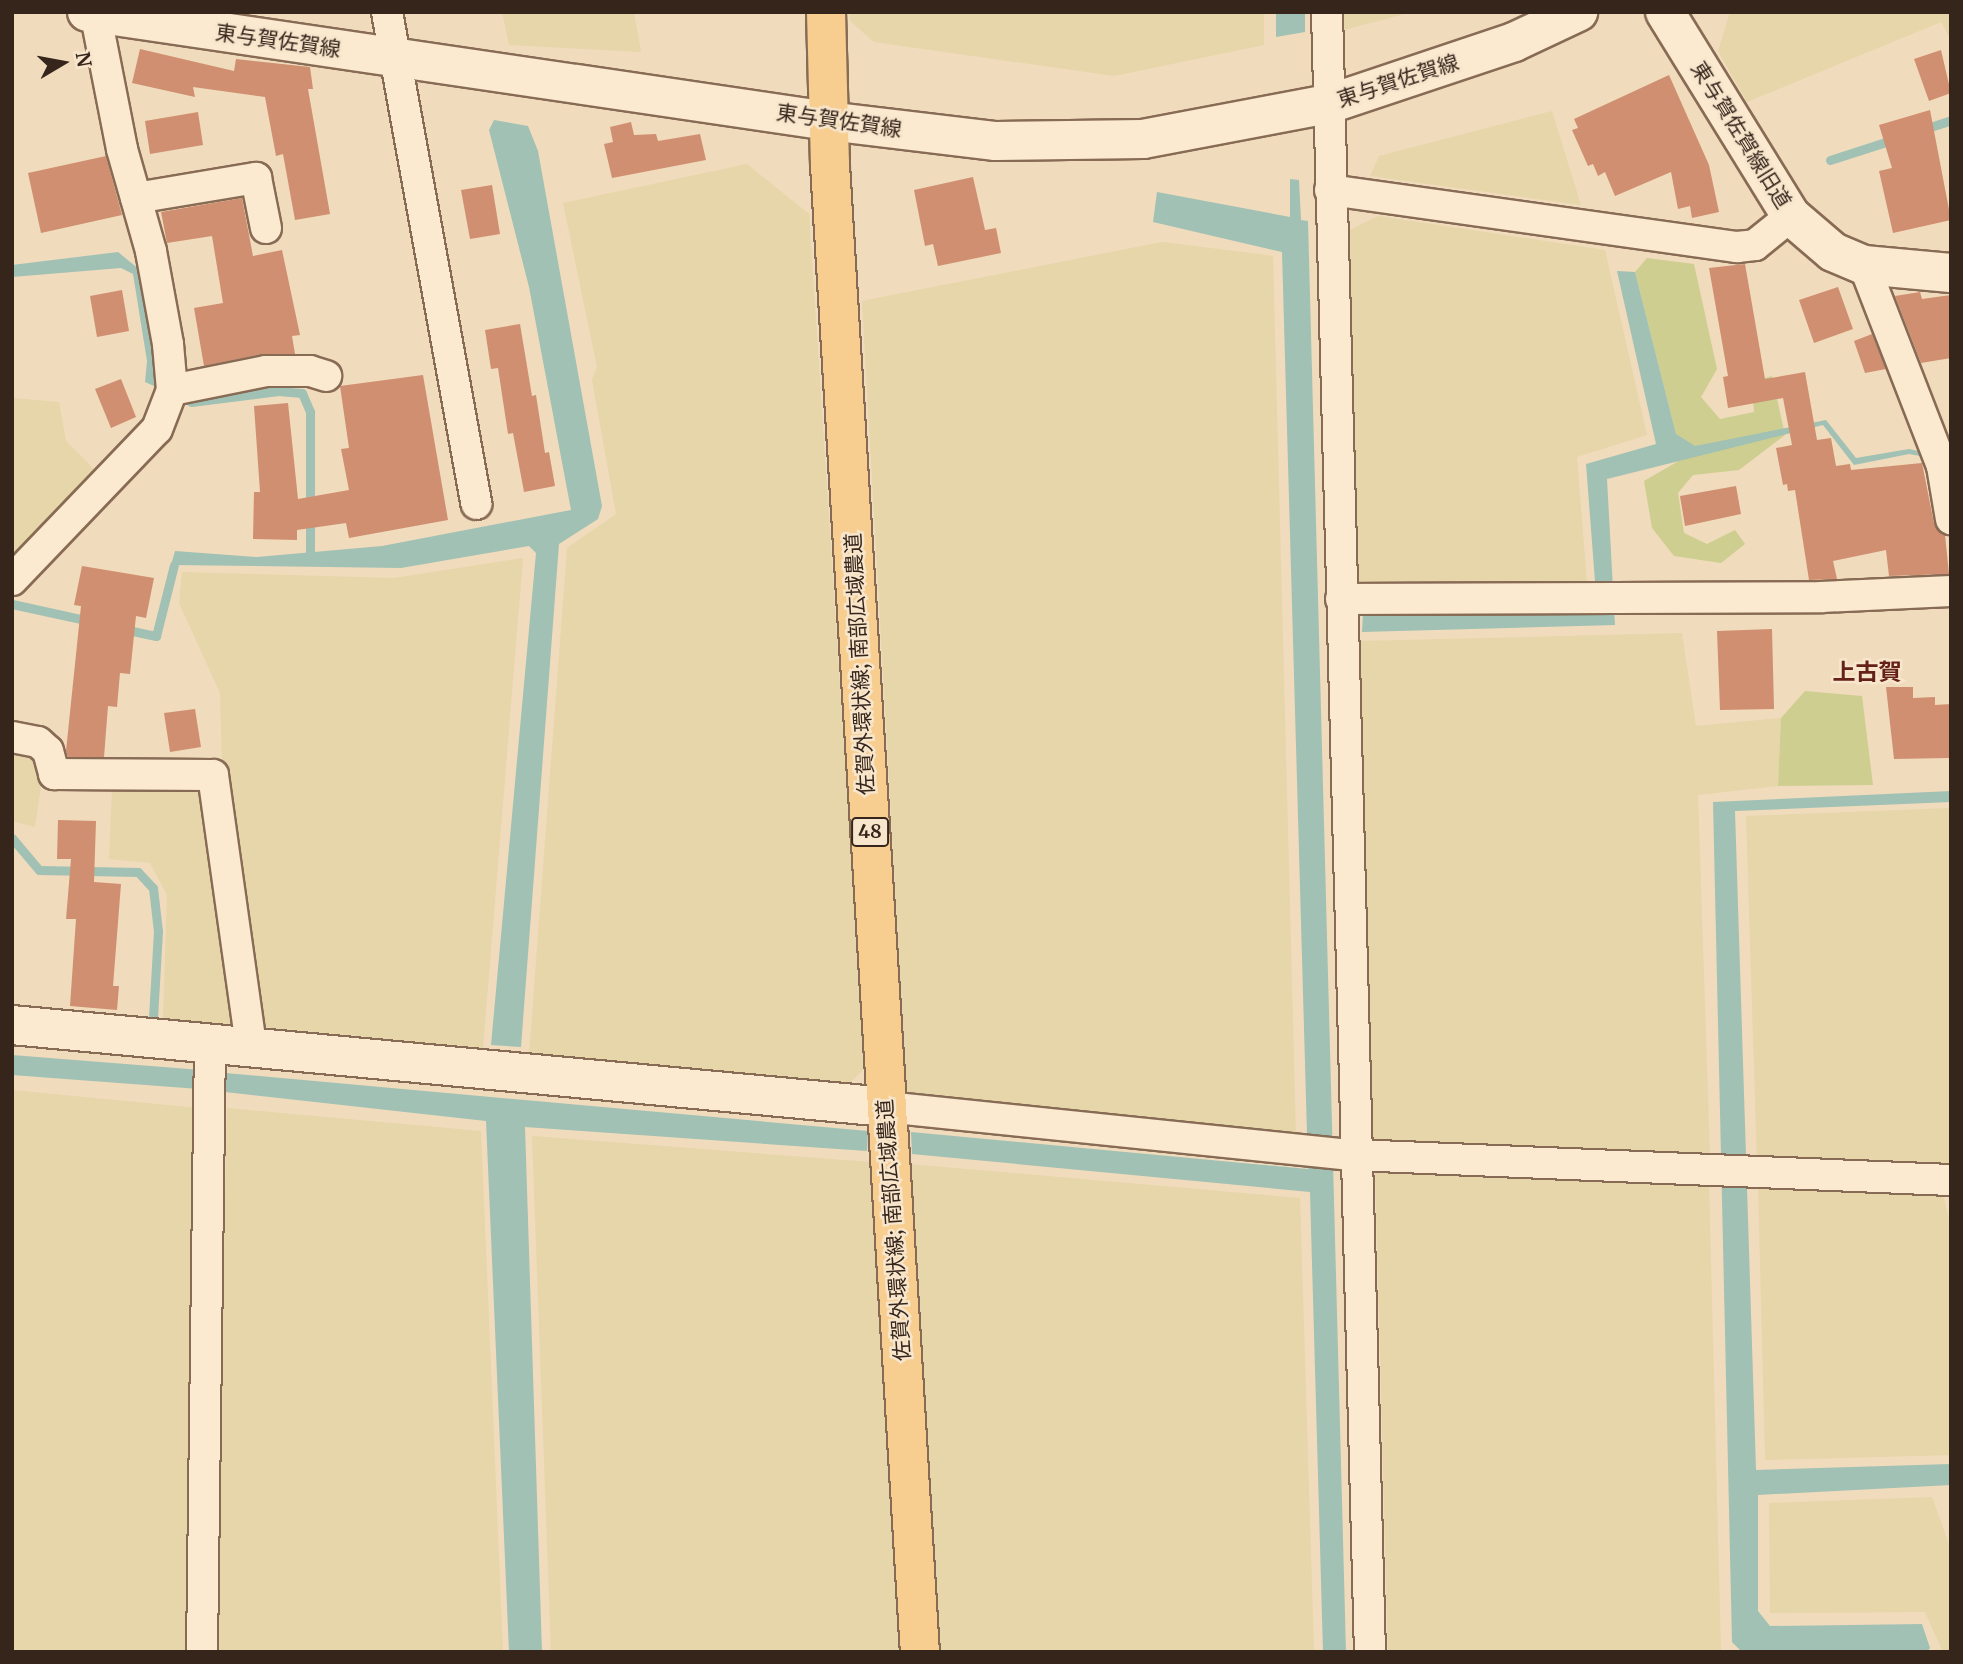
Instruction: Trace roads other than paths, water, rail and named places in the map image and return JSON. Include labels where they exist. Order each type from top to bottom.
[{"type":"main road","name":"佐賀外環状線; 南部広域農道","points":[[826,12],[828,121],[920,1652]]},
{"type":"main road","name":"東与賀佐賀線","points":[[93,13],[828,121],[996,141],[1143,139],[1329,104],[1514,43],[1578,12]]},
{"type":"main road","name":"東与賀佐賀線旧道","points":[[1665,12],[1791,216],[1833,252],[1864,265],[1951,274]]},
{"type":"main road","points":[[12,1025],[210,1041],[886,1107]]},
{"type":"street","points":[[387,12],[476,504]]},
{"type":"street","points":[[1327,12],[1340,599],[1347,1155],[1370,1652]]},
{"type":"street","points":[[12,580],[157,429],[172,390],[166,330],[93,13]]},
{"type":"street","points":[[136,198],[256,178],[266,228]]},
{"type":"street","points":[[1330,190],[1737,247],[1755,244],[1791,216]]},
{"type":"street","points":[[1864,265],[1938,454],[1951,519]]},
{"type":"street","points":[[172,390],[266,371],[310,371],[326,376]]},
{"type":"street","points":[[1340,599],[1592,594],[1821,597],[1951,591]]},
{"type":"street","points":[[12,737],[38,742],[48,751],[54,774],[213,775],[251,1045]]},
{"type":"street","points":[[202,1652],[210,1041]]},
{"type":"street","points":[[886,1107],[1347,1155],[1951,1180]]},
{"type":"waterway","points":[[1924,129],[1951,120]]},
{"type":"waterway","points":[[1830,160],[1895,139]]},
{"type":"waterway","points":[[191,402],[278,391],[302,393],[310,412],[310,561]]},
{"type":"waterway","points":[[123,629],[156,636],[174,565]]},
{"type":"waterway","points":[[12,604],[89,621]]},
{"type":"waterway","points":[[12,838],[39,870],[138,872],[153,888],[158,931],[153,1019]]},
{"type":"district","name":"上古賀","points":[[1867,672]]}]
